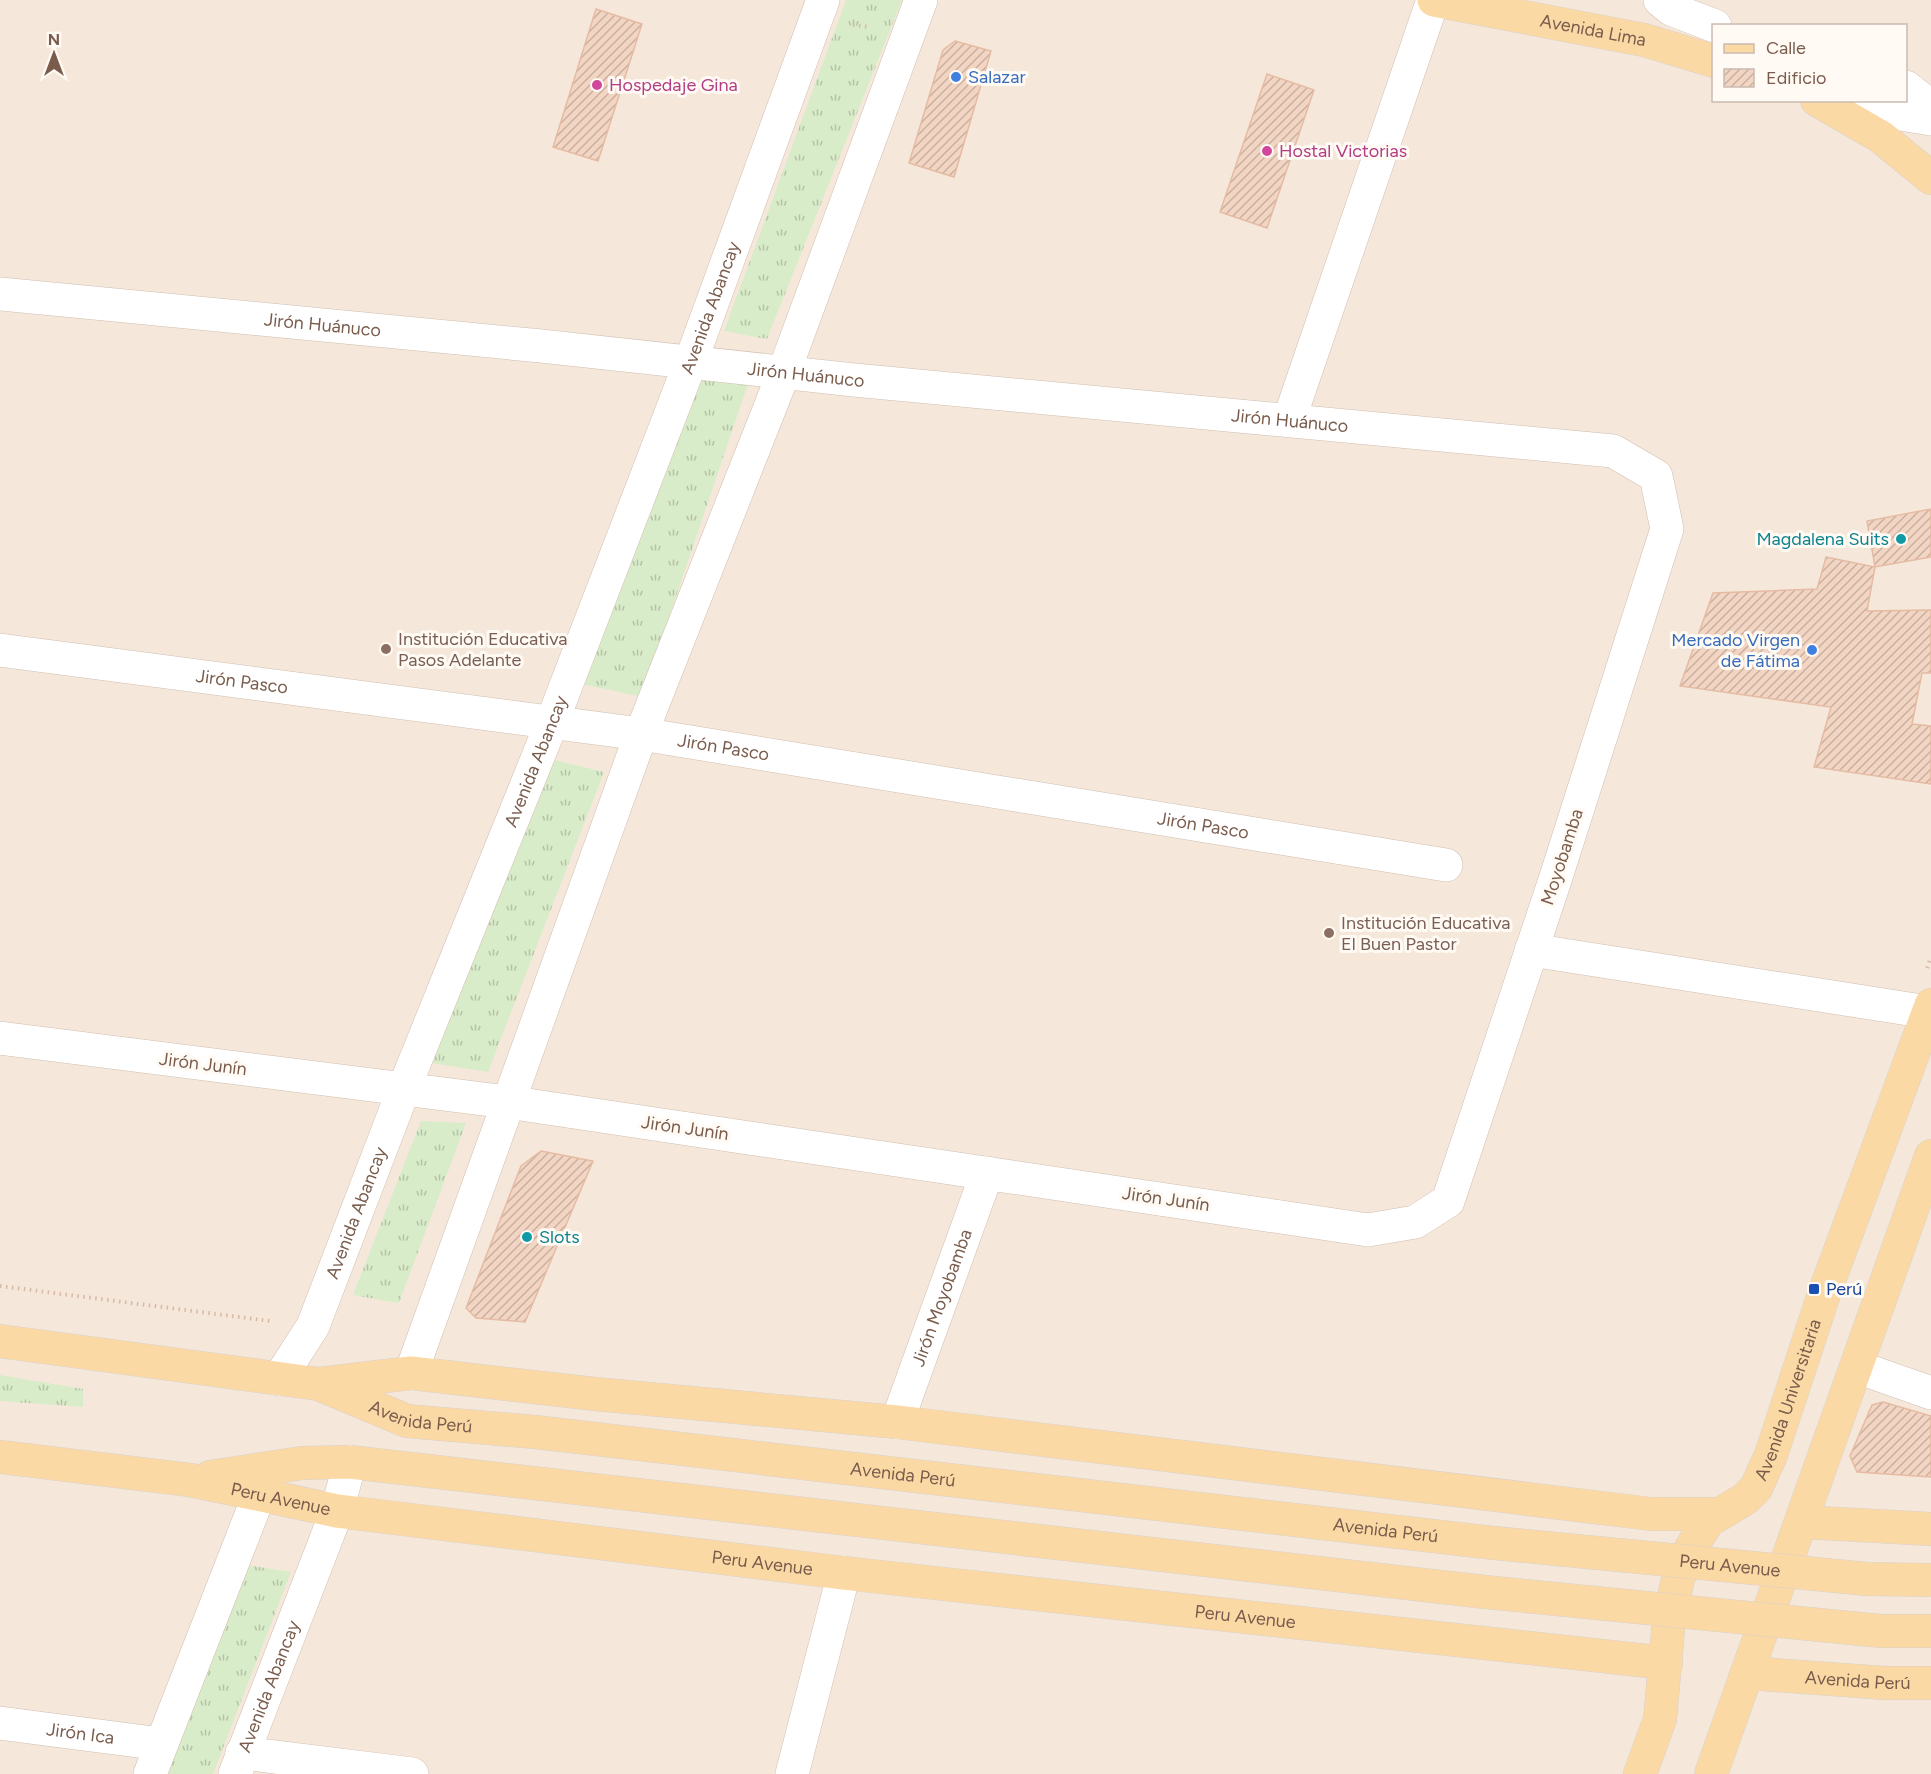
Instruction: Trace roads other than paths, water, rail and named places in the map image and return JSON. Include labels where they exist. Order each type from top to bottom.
[{"type":"main road","name":"Avenida Lima","points":[[1434,0],[1644,40],[1712,61]]},
{"type":"main road","points":[[1822,102],[1881,136],[1931,178]]},
{"type":"main road","name":"Avenida Universitaria","points":[[1640,1774],[1660,1719],[1669,1619],[1678,1579],[1698,1535],[1708,1521],[1744,1499],[1756,1488],[1771,1455],[1824,1294],[1930,1009]]},
{"type":"main road","points":[[1711,1774],[1931,1156]]},
{"type":"main road","points":[[0,1341],[320,1384],[411,1372],[595,1394],[897,1422],[1651,1514],[1719,1514]]},
{"type":"main road","name":"Avenida Perú","points":[[320,1384],[407,1421],[535,1432],[1494,1544]]},
{"type":"main road","points":[[0,1457],[190,1480]]},
{"type":"main road","name":"Peru Avenue","points":[[190,1480],[302,1463],[350,1462],[1485,1593],[1881,1631],[1931,1631]]},
{"type":"main road","name":"Peru Avenue","points":[[190,1480],[337,1511],[844,1573],[1666,1663]]},
{"type":"main road","points":[[1802,1522],[1931,1529]]},
{"type":"main road","name":"Peru Avenue","points":[[1494,1544],[1866,1579],[1931,1580]]},
{"type":"main road","name":"Avenida Perú","points":[[1748,1673],[1885,1683],[1931,1683]]},
{"type":"street","name":"Avenida Abancay","points":[[279,1379],[314,1326],[403,1091],[552,722],[691,361],[823,0]]},
{"type":"street","points":[[411,1372],[640,734],[784,372],[921,0]]},
{"type":"street","points":[[1289,420],[1434,0]]},
{"type":"street","points":[[1660,0],[1671,9],[1712,25]]},
{"type":"street","points":[[1907,89],[1931,107]]},
{"type":"street","points":[[1830,102],[1931,119]]},
{"type":"street","name":"Jirón Huánuco","points":[[0,294],[1613,451]]},
{"type":"street","name":"Moyobamba","points":[[1368,1230],[1415,1222],[1448,1201],[1667,530],[1656,476],[1613,451]]},
{"type":"street","name":"Jirón Pasco","points":[[0,650],[640,734],[1446,864]]},
{"type":"street","points":[[1531,950],[1930,1009]]},
{"type":"street","name":"Jirón Junín","points":[[0,1038],[403,1091],[507,1102],[1368,1230]]},
{"type":"street","name":"Jirón Moyobamba","points":[[897,1422],[987,1173]]},
{"type":"street","points":[[1857,1367],[1931,1393]]},
{"type":"street","name":"Avenida Abancay","points":[[239,1764],[337,1511],[350,1462]]},
{"type":"street","points":[[150,1774],[259,1495]]},
{"type":"street","points":[[792,1774],[844,1573]]},
{"type":"street","name":"Jirón Ica","points":[[0,1723],[161,1744]]},
{"type":"street","points":[[239,1764],[412,1774]]},
{"type":"place","name":"Salazar","points":[[956,77]]},
{"type":"place","name":"Hospedaje Gina","points":[[597,85]]},
{"type":"place","name":"Hostal Victorias","points":[[1267,151]]},
{"type":"place","name":"Magdalena Suits","points":[[1901,539]]},
{"type":"place","name":"Institución Educativa Pasos Adelante","points":[[386,649]]},
{"type":"place","name":"Mercado Virgen de Fátima","points":[[1812,650]]},
{"type":"place","name":"Institución Educativa El Buen Pastor","points":[[1329,933]]},
{"type":"place","name":"Slots","points":[[527,1237]]},
{"type":"place","name":"Perú","points":[[1814,1289]]}]
